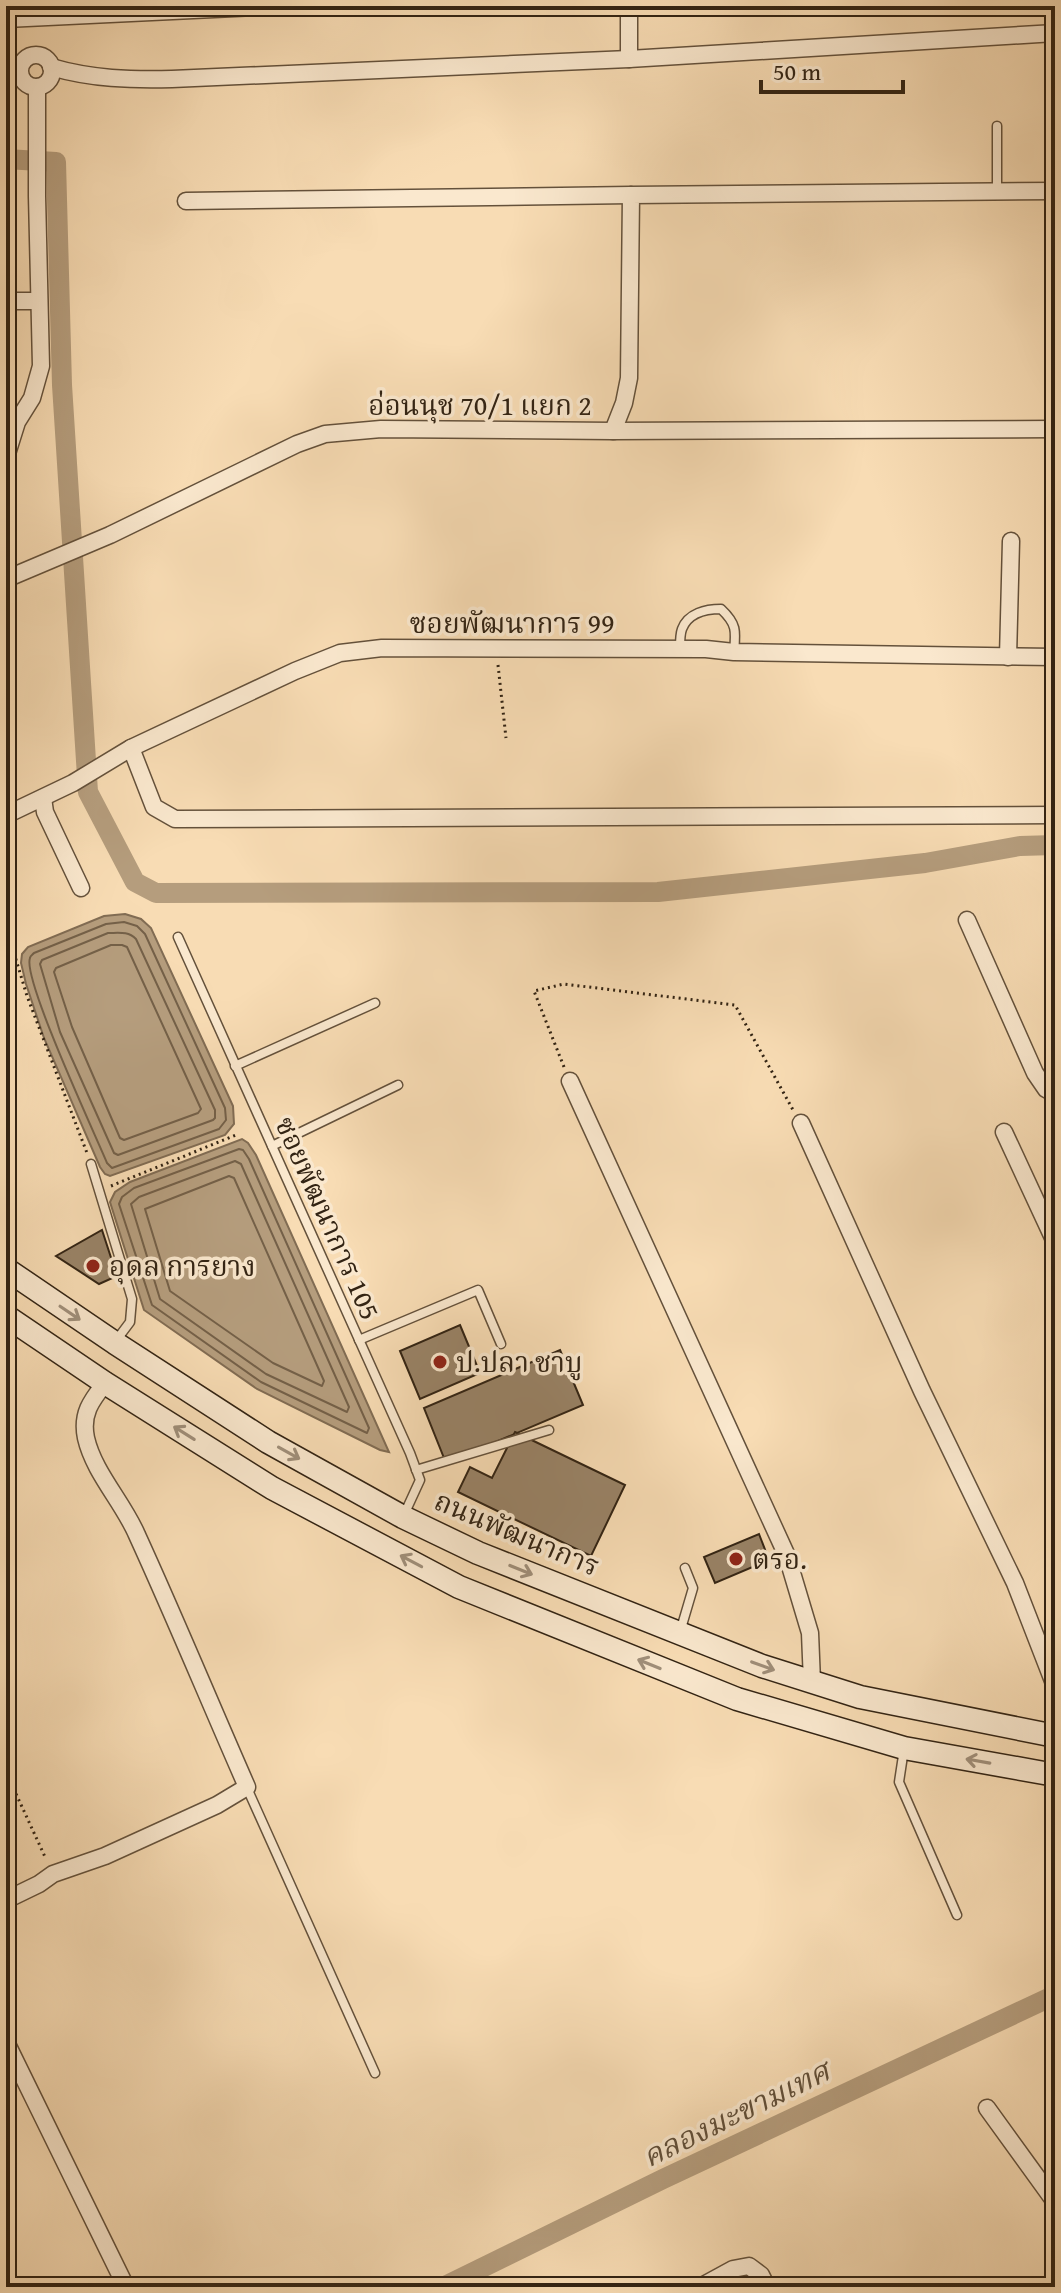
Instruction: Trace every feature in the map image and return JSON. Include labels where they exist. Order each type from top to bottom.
[{"type":"main road","name":"ถนนพัฒนาการ","points":[[6,1269],[268,1442],[403,1517],[478,1553],[762,1666],[812,1682],[860,1697],[1055,1736]]},
{"type":"main road","points":[[6,1316],[105,1383],[272,1488],[459,1587],[737,1699],[904,1748],[1055,1775]]},
{"type":"street","points":[[6,19],[278,6]]},
{"type":"street","points":[[629,6],[629,59]]},
{"type":"street","points":[[51,67],[49,80],[37,87],[24,82],[13,70],[26,58],[38,55],[44,57],[51,67],[76,74],[125,80],[629,59],[1055,33]]},
{"type":"street","points":[[6,457],[12,422],[32,398],[41,366],[37,87]]},
{"type":"street","points":[[186,201],[1055,191]]},
{"type":"street","name":"อ่อนนุช 70/1 แยก 2","points":[[6,579],[110,535],[297,444],[325,434],[381,429],[613,431],[624,403],[629,378],[631,195]]},
{"type":"street","points":[[6,301],[38,301]]},
{"type":"street","points":[[613,431],[1055,429]]},
{"type":"street","points":[[1008,657],[1011,541]]},
{"type":"street","name":"ซอยพัฒนาการ 99","points":[[6,815],[73,783],[131,748],[340,653],[382,648],[679,649],[1055,657]]},
{"type":"street","points":[[131,748],[154,807],[175,819],[1055,815]]},
{"type":"street","points":[[43,798],[45,812],[81,888]]},
{"type":"street","points":[[967,920],[1035,1073],[1046,1089],[1055,1094]]},
{"type":"street","points":[[570,1081],[787,1556],[810,1633],[812,1682]]},
{"type":"street","points":[[801,1123],[922,1391],[1015,1583],[1055,1686]]},
{"type":"street","points":[[1004,1132],[1055,1242]]},
{"type":"street","points":[[6,1900],[53,1874],[105,1856],[217,1805],[247,1787],[136,1531],[93,1457],[84,1417],[105,1383]]},
{"type":"street","points":[[6,2042],[126,2287]]},
{"type":"street","points":[[987,2108],[1055,2202]]},
{"type":"street","points":[[700,2287],[733,2269],[749,2266],[761,2275],[767,2287]]},
{"type":"lane","points":[[997,126],[997,191]]},
{"type":"lane","points":[[679,649],[682,628],[692,616],[707,609],[721,609],[736,631],[734,652]]},
{"type":"lane","name":"ซอยพัฒนาการ 105","points":[[178,937],[416,1470]]},
{"type":"lane","points":[[235,1066],[375,1003]]},
{"type":"lane","points":[[272,1146],[398,1085]]},
{"type":"lane","points":[[91,1164],[132,1299],[130,1322],[115,1343]]},
{"type":"lane","points":[[359,1340],[478,1290],[501,1344]]},
{"type":"lane","points":[[403,1517],[420,1480],[416,1470],[549,1430]]},
{"type":"lane","points":[[679,1633],[693,1588],[685,1568]]},
{"type":"lane","points":[[904,1748],[899,1782],[957,1915]]},
{"type":"lane","points":[[247,1787],[375,2073]]},
{"type":"path","points":[[497,649],[506,738]]},
{"type":"path","points":[[14,953],[27,996],[91,1164]]},
{"type":"path","points":[[570,1081],[534,991],[564,984],[735,1005],[801,1123]]},
{"type":"path","points":[[100,1191],[236,1135]]},
{"type":"path","points":[[6,1772],[53,1874]]},
{"type":"water","points":[[125,914],[141,919],[151,928],[233,1106],[234,1124],[225,1135],[110,1176],[100,1167],[44,1038],[21,963],[22,954],[28,947],[104,916]]},
{"type":"water","points":[[242,1139],[256,1155],[389,1452],[257,1389],[144,1310],[110,1202],[115,1192],[130,1182]]},
{"type":"building","name":"อุดล การยาง","points":[[102,1230],[117,1276],[99,1284],[56,1256]]},
{"type":"building","name":"ป.ปลา ชาบู","points":[[460,1325],[480,1373],[420,1399],[400,1351]]},
{"type":"building","points":[[560,1350],[583,1405],[446,1463],[424,1408]]},
{"type":"building","points":[[515,1432],[625,1485],[591,1556],[458,1492],[470,1467],[492,1478]]},
{"type":"building","name":"ตรอ.","points":[[759,1534],[769,1560],[715,1583],[704,1557]]},
{"type":"waterway","points":[[6,159],[56,162],[62,385],[88,792],[135,882],[156,893],[658,892],[925,863],[1020,846],[1055,845]]},
{"type":"waterway","name":"คลองมะขามเทศ","points":[[443,2287],[663,2179],[1055,1995]]},
{"type":"place","name":"อุดล การยาง","points":[[93,1266]]},
{"type":"place","name":"ป.ปลา ชาบู","points":[[440,1362]]},
{"type":"place","name":"ตรอ.","points":[[736,1559]]}]
